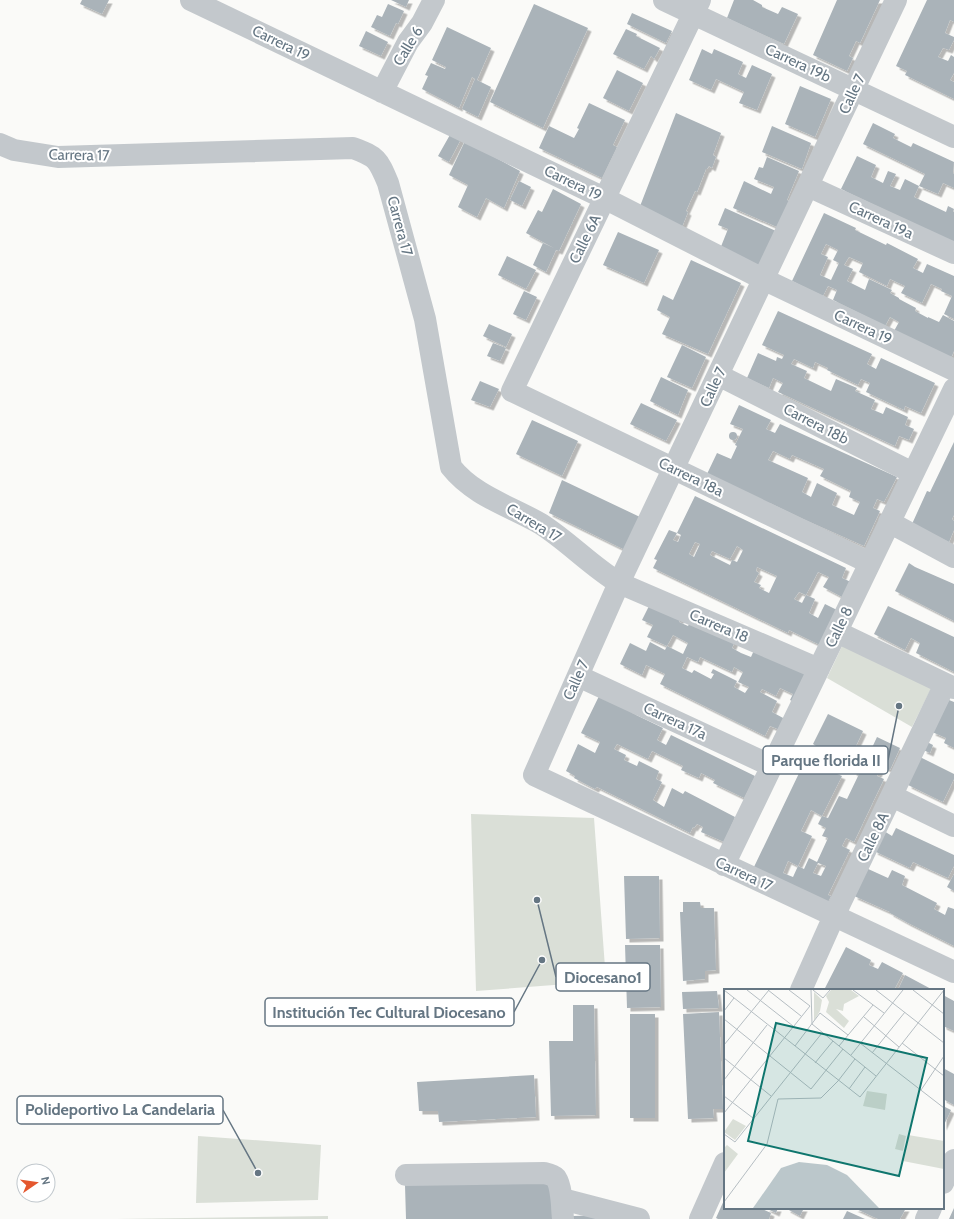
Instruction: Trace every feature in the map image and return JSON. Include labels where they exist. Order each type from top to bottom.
[{"type":"street","name":"Carrera 19","points":[[191,0],[604,198],[763,280],[954,370]]},
{"type":"street","name":"Calle 6","points":[[382,92],[408,42],[422,23],[434,0]]},
{"type":"street","name":"Carrera 19b","points":[[664,0],[696,7],[854,89],[954,137]]},
{"type":"street","name":"Calle 7","points":[[534,775],[619,583],[896,0]]},
{"type":"street","name":"Calle 6A","points":[[512,391],[696,7]]},
{"type":"street","name":"Carrera 17","points":[[0,144],[14,150],[58,157],[353,148],[371,154],[381,165],[388,183],[425,318],[451,467],[459,477],[484,495],[540,524],[564,540],[597,568],[619,583]]},
{"type":"street","name":"Carrera 19a","points":[[808,186],[954,253]]},
{"type":"street","name":"Carrera 18b","points":[[718,375],[913,473]]},
{"type":"street","name":"Calle 8","points":[[724,865],[954,389]]},
{"type":"street","name":"Carrera 18a","points":[[512,391],[870,562]]},
{"type":"street","points":[[890,522],[954,557]]},
{"type":"street","name":"Carrera 18","points":[[619,583],[819,669]]},
{"type":"street","points":[[837,632],[950,686]]},
{"type":"street","name":"Carrera 17a","points":[[578,676],[772,766]]},
{"type":"street","name":"Calle 8A","points":[[801,989],[834,916],[892,796],[950,686]]},
{"type":"street","name":"Carrera 17","points":[[534,775],[954,972]]},
{"type":"street","points":[[892,796],[954,826]]},
{"type":"street","points":[[944,1181],[954,1160]]},
{"type":"street","points":[[700,1219],[724,1165]]},
{"type":"street","points":[[406,1175],[544,1173],[556,1178],[562,1209],[638,1219]]},
{"type":"street","points":[[926,1219],[931,1209]]},
{"type":"shaded area","points":[[843,644],[933,685],[912,727],[827,678]]},
{"type":"shaded area","points":[[471,814],[594,818],[606,981],[476,991]]},
{"type":"shaded area","points":[[198,1136],[321,1145],[318,1200],[196,1203]]},
{"type":"shaded area","points":[[328,1216],[328,1219],[116,1219]]},
{"type":"building","points":[[82,0],[109,0],[102,14],[80,4]]},
{"type":"building","points":[[391,0],[409,0],[406,7]]},
{"type":"building","points":[[734,0],[753,0],[762,5],[762,7],[778,14],[782,7],[798,14],[784,44],[727,18]]},
{"type":"building","points":[[837,0],[880,0],[860,43],[856,41],[849,56],[853,58],[847,71],[813,55]]},
{"type":"building","points":[[927,0],[954,0],[954,22],[950,20],[945,33],[954,37],[954,40],[949,50],[943,48],[938,57],[948,61],[951,55],[954,57],[954,73],[950,80],[954,82],[954,99],[905,75],[907,71],[896,66]]},
{"type":"building","points":[[388,4],[404,11],[390,36],[371,27],[377,15],[382,17]]},
{"type":"building","points":[[534,4],[588,28],[543,128],[490,102]]},
{"type":"building","points":[[632,13],[672,31],[666,43],[627,24]]},
{"type":"building","points":[[447,27],[491,48],[477,80],[491,87],[478,117],[462,109],[475,79],[472,77],[459,108],[422,89],[428,76],[425,75],[431,63],[445,69],[446,67],[432,60]]},
{"type":"building","points":[[626,29],[637,34],[636,36],[660,48],[654,59],[651,56],[644,69],[613,54]]},
{"type":"building","points":[[366,31],[388,42],[381,56],[359,46]]},
{"type":"building","points":[[702,49],[712,54],[714,49],[743,62],[738,74],[746,78],[752,65],[772,74],[757,110],[739,103],[744,92],[716,79],[711,90],[689,80]]},
{"type":"building","points":[[617,70],[643,83],[629,111],[603,98]]},
{"type":"building","points":[[800,86],[831,99],[815,137],[785,124]]},
{"type":"building","points":[[589,103],[625,120],[613,145],[617,147],[602,178],[539,148],[549,126],[574,138]]},
{"type":"building","points":[[676,113],[721,133],[713,155],[716,157],[712,168],[709,166],[706,169],[697,192],[695,191],[686,211],[688,212],[680,232],[637,214]]},
{"type":"building","points":[[873,123],[895,134],[893,138],[911,147],[913,143],[954,162],[954,188],[943,183],[938,194],[919,186],[925,174],[863,144]]},
{"type":"building","points":[[772,126],[811,143],[802,169],[762,152]]},
{"type":"building","points":[[451,133],[461,139],[449,162],[438,156]]},
{"type":"building","points":[[465,141],[520,171],[504,208],[486,198],[477,217],[458,207],[468,185],[449,175]]},
{"type":"building","points":[[857,156],[876,165],[871,177],[883,183],[888,171],[896,174],[890,186],[900,190],[905,179],[919,186],[914,197],[946,212],[948,206],[954,209],[954,243],[841,189]]},
{"type":"building","points":[[767,157],[799,171],[787,200],[793,203],[777,227],[733,208],[744,181],[771,194],[774,187],[754,179],[759,167],[763,168]]},
{"type":"building","points":[[519,181],[531,187],[522,206],[510,200]]},
{"type":"building","points":[[553,189],[581,204],[559,251],[556,250],[546,272],[533,265],[543,243],[554,248],[526,233],[538,210],[542,212]]},
{"type":"building","points":[[725,208],[776,231],[761,268],[720,249],[728,229],[718,225]]},
{"type":"building","points":[[824,213],[856,228],[855,230],[886,245],[887,243],[918,259],[913,268],[923,273],[927,264],[954,276],[954,319],[944,314],[952,296],[931,284],[922,303],[901,293],[905,286],[890,279],[887,286],[859,272],[863,263],[849,257],[844,265],[853,269],[847,281],[865,290],[869,279],[892,290],[890,293],[916,308],[915,311],[928,318],[939,322],[943,315],[954,321],[954,351],[951,358],[894,331],[899,322],[890,317],[885,326],[833,300],[837,290],[828,286],[823,296],[792,281]],"holes":[[[826,244],[838,250],[833,260],[839,263],[831,280],[820,275],[828,257],[821,254]]]},
{"type":"building","points":[[618,232],[659,250],[644,283],[603,265]]},
{"type":"building","points":[[507,256],[536,270],[526,289],[498,275]]},
{"type":"building","points":[[691,260],[741,283],[708,354],[662,334],[670,317],[657,310],[663,295],[673,300]]},
{"type":"building","points":[[524,291],[537,297],[526,320],[513,314]]},
{"type":"building","points":[[778,311],[872,354],[867,364],[876,369],[881,358],[935,383],[921,413],[905,406],[904,410],[866,392],[870,383],[861,379],[858,385],[827,370],[828,368],[815,362],[813,368],[794,359],[791,364],[807,371],[804,378],[831,391],[836,379],[857,388],[855,391],[875,400],[871,409],[883,414],[886,407],[908,417],[905,425],[914,429],[909,440],[899,436],[895,446],[778,392],[783,383],[773,378],[769,388],[747,378],[758,353],[776,361],[777,357],[782,359],[784,355],[762,345]]},
{"type":"building","points":[[489,324],[512,334],[506,347],[483,336]]},
{"type":"building","points":[[493,343],[506,348],[500,361],[487,356]]},
{"type":"building","points":[[682,345],[706,357],[692,388],[667,377]]},
{"type":"building","points":[[661,377],[688,390],[678,415],[650,401]]},
{"type":"building","points":[[480,381],[499,389],[490,407],[471,400]]},
{"type":"building","points":[[641,403],[677,420],[666,441],[630,424]]},
{"type":"building","points":[[739,405],[771,420],[766,429],[775,433],[780,424],[897,477],[884,502],[877,499],[873,508],[880,511],[864,546],[770,503],[769,506],[707,474],[717,453],[731,459],[737,446],[735,445],[743,429],[730,424]],"holes":[[[773,451],[790,459],[792,455],[824,469],[820,476],[851,491],[849,497],[860,502],[854,515],[832,505],[837,493],[817,483],[811,497],[802,492],[808,478],[768,460]]]},
{"type":"building","points":[[532,420],[578,441],[562,476],[516,454]]},
{"type":"building","points":[[731,432],[735,432],[737,436],[735,440],[731,440],[729,438],[729,434]]},
{"type":"building","points":[[954,442],[954,515],[952,519],[954,521],[954,530],[949,542],[912,524],[927,491],[930,492]]},
{"type":"building","points":[[562,480],[640,517],[625,550],[549,513]]},
{"type":"building","points":[[695,496],[846,568],[842,578],[851,582],[844,598],[823,587],[829,577],[818,572],[806,595],[815,599],[809,613],[818,618],[825,604],[837,610],[820,645],[789,630],[788,633],[653,568],[657,560],[654,559],[669,530],[677,533]],"holes":[[[677,533],[681,535],[678,542],[673,540]],[[695,542],[700,544],[694,557],[689,554]],[[737,546],[743,550],[737,562],[732,560],[730,565],[710,555],[712,551],[730,559]],[[757,567],[777,576],[769,593],[759,588],[761,585],[754,582],[759,573],[756,571]],[[799,592],[806,595],[802,603],[794,599]]]},
{"type":"building","points":[[909,563],[954,584],[954,621],[895,591]]},
{"type":"building","points":[[653,598],[684,613],[679,622],[688,626],[693,617],[736,639],[732,648],[741,653],[751,657],[755,648],[808,674],[794,702],[790,700],[793,694],[780,688],[776,696],[762,689],[760,692],[777,701],[772,712],[785,719],[780,730],[770,726],[765,736],[660,684],[665,674],[646,665],[642,675],[620,664],[630,643],[646,651],[650,642],[665,650],[667,646],[647,637],[653,625],[642,620]],"holes":[[[673,635],[688,643],[683,654],[667,646]],[[687,657],[698,662],[700,657],[732,672],[734,667],[743,672],[738,682],[749,687],[745,693],[734,687],[737,681],[713,669],[711,673],[714,674],[711,679],[694,670],[692,673],[682,668]]]},
{"type":"building","points":[[888,606],[954,637],[954,672],[916,653],[920,643],[911,638],[905,650],[874,634]]},
{"type":"building","points":[[600,694],[633,710],[632,713],[663,728],[657,740],[666,745],[671,735],[755,776],[744,798],[713,783],[715,780],[701,773],[699,778],[681,770],[683,766],[652,751],[648,759],[617,744],[614,749],[626,755],[624,760],[637,766],[639,761],[659,771],[656,779],[662,782],[653,800],[664,807],[672,788],[683,794],[685,791],[735,817],[724,842],[701,832],[703,827],[697,824],[694,828],[693,827],[690,833],[597,787],[595,789],[574,778],[575,776],[566,771],[578,744],[595,753],[600,742],[581,733]]},
{"type":"building","points":[[949,700],[954,702],[954,748],[944,743],[946,738],[932,732]]},
{"type":"building","points":[[828,714],[863,731],[856,746],[870,752],[877,737],[900,748],[890,770],[882,766],[877,776],[884,779],[854,842],[846,838],[842,846],[850,850],[828,895],[831,896],[828,902],[753,869],[802,767],[808,770],[819,748],[813,744]],"holes":[[[845,749],[853,752],[848,762],[856,765],[853,772],[859,774],[847,799],[839,796],[828,818],[822,816],[842,776],[830,771],[837,757],[840,758]],[[811,810],[822,816],[818,824],[826,828],[822,836],[828,838],[817,862],[809,858],[804,869],[798,866],[812,836],[801,831]],[[788,861],[798,866],[793,877],[783,873]],[[818,863],[826,866],[821,876],[813,873]]]},
{"type":"building","points":[[927,742],[933,745],[930,753],[923,750]]},
{"type":"building","points":[[920,757],[954,774],[954,779],[943,802],[908,785]]},
{"type":"building","points":[[896,828],[954,855],[954,866],[948,878],[913,862],[910,868],[874,851],[884,831],[892,836]]},
{"type":"building","points":[[866,868],[888,878],[892,870],[905,876],[902,885],[937,903],[934,909],[945,915],[948,907],[954,909],[954,946],[908,923],[890,912],[854,896]]},
{"type":"building","points":[[954,874],[954,891],[947,887]]},
{"type":"building","points":[[624,876],[659,876],[660,938],[626,939]]},
{"type":"building","points":[[683,902],[700,902],[701,908],[714,908],[716,970],[705,971],[705,979],[683,981],[680,912],[683,912]]},
{"type":"building","points":[[625,945],[660,945],[661,1007],[627,1008]]},
{"type":"building","points":[[846,947],[871,960],[869,965],[878,969],[882,962],[903,973],[895,989],[825,989]]},
{"type":"building","points":[[905,975],[931,989],[898,989]]},
{"type":"building","points":[[717,991],[719,1008],[683,1009],[682,992]]},
{"type":"building","points":[[944,996],[954,1001],[954,1031],[944,1026]]},
{"type":"building","points":[[573,1005],[594,1005],[596,1115],[551,1116],[549,1041],[573,1041]]},
{"type":"building","points":[[719,1012],[723,1109],[713,1109],[714,1118],[688,1119],[683,1014]]},
{"type":"building","points":[[630,1014],[655,1014],[655,1118],[630,1118]]},
{"type":"building","points":[[944,1069],[954,1074],[954,1105],[944,1100]]},
{"type":"building","points":[[534,1075],[536,1117],[439,1122],[438,1111],[419,1111],[417,1082]]},
{"type":"building","points":[[944,1106],[951,1110],[944,1125]]},
{"type":"building","points":[[551,1179],[552,1219],[406,1219],[405,1185]]},
{"type":"building","points":[[724,1200],[724,1209],[762,1209],[771,1213],[769,1219],[716,1218]]},
{"type":"building","points":[[954,1208],[954,1219],[949,1219]]},
{"type":"building","points":[[767,1209],[778,1209],[776,1213]]},
{"type":"building","points":[[787,1209],[804,1209],[800,1216]]},
{"type":"building","points":[[856,1209],[905,1209],[900,1219],[878,1219]]},
{"type":"building","points":[[847,1211],[865,1219],[843,1219]]},
{"type":"building","points":[[606,1215],[606,1219],[573,1219],[573,1216]]},
{"type":"place","name":"Parque florida II","points":[[899,706]]},
{"type":"place","name":"Diocesano1","points":[[537,900]]},
{"type":"place","name":"Institución Tec Cultural Diocesano","points":[[542,960]]},
{"type":"place","name":"Polideportivo La Candelaria","points":[[258,1173]]}]
